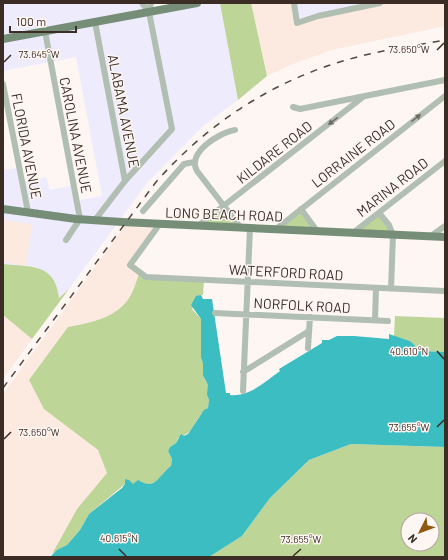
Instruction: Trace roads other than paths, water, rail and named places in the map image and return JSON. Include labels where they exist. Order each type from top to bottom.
[{"type":"main road","points":[[3,39],[197,3]]},
{"type":"main road","name":"LONG BEACH ROAD","points":[[3,209],[80,219],[159,225],[199,225],[445,237]]},
{"type":"street","points":[[142,3],[149,12]]},
{"type":"street","points":[[96,220],[125,180],[172,128],[149,12],[151,3]]},
{"type":"street","points":[[294,3],[297,23],[318,16],[380,3]]},
{"type":"street","name":"ALABAMA AVENUE","points":[[95,22],[125,180]]},
{"type":"street","name":"CAROLINA AVENUE","points":[[45,31],[80,219]]},
{"type":"street","points":[[293,107],[300,110],[445,80]]},
{"type":"street","name":"FLORIDA AVENUE","points":[[3,84],[28,212]]},
{"type":"street","name":"LORRAINE ROAD","points":[[276,229],[445,96]]},
{"type":"street","name":"KILDARE ROAD","points":[[199,225],[363,97]]},
{"type":"street","points":[[235,130],[226,131],[215,138],[198,153],[194,162],[196,170],[241,228]]},
{"type":"street","name":"MARINA ROAD","points":[[354,232],[445,161]]},
{"type":"street","points":[[143,211],[184,164],[194,162]]},
{"type":"street","points":[[301,209],[317,231]]},
{"type":"street","points":[[379,213],[389,225],[393,235],[392,289]]},
{"type":"street","points":[[66,240],[80,219]]},
{"type":"street","name":"WATERFORD ROAD","points":[[159,225],[130,265],[146,277],[445,291]]},
{"type":"street","points":[[431,236],[445,226]]},
{"type":"street","points":[[243,390],[250,228]]},
{"type":"street","points":[[375,320],[376,288]]},
{"type":"street","name":"NORFOLK ROAD","points":[[215,313],[388,321]]},
{"type":"street","points":[[308,348],[310,317]]},
{"type":"street","points":[[243,372],[309,331]]},
{"type":"water","points":[[201,295],[203,299],[212,299],[226,393],[230,393],[230,395],[244,394],[257,388],[280,371],[279,369],[322,343],[322,340],[329,340],[337,336],[389,339],[389,334],[410,341],[421,351],[445,352],[445,447],[351,444],[309,460],[270,498],[242,536],[209,557],[50,557],[57,550],[67,545],[80,530],[89,514],[122,488],[125,484],[125,479],[129,480],[133,484],[138,480],[149,484],[157,480],[171,466],[172,459],[168,451],[170,447],[176,443],[181,434],[184,436],[188,434],[204,410],[208,408],[208,385],[203,375],[203,363],[201,357],[201,319],[191,305],[196,296]]},
{"type":"railway","points":[[3,388],[156,182],[176,161],[220,123],[244,106],[269,92],[322,68],[373,53],[445,40]]}]
